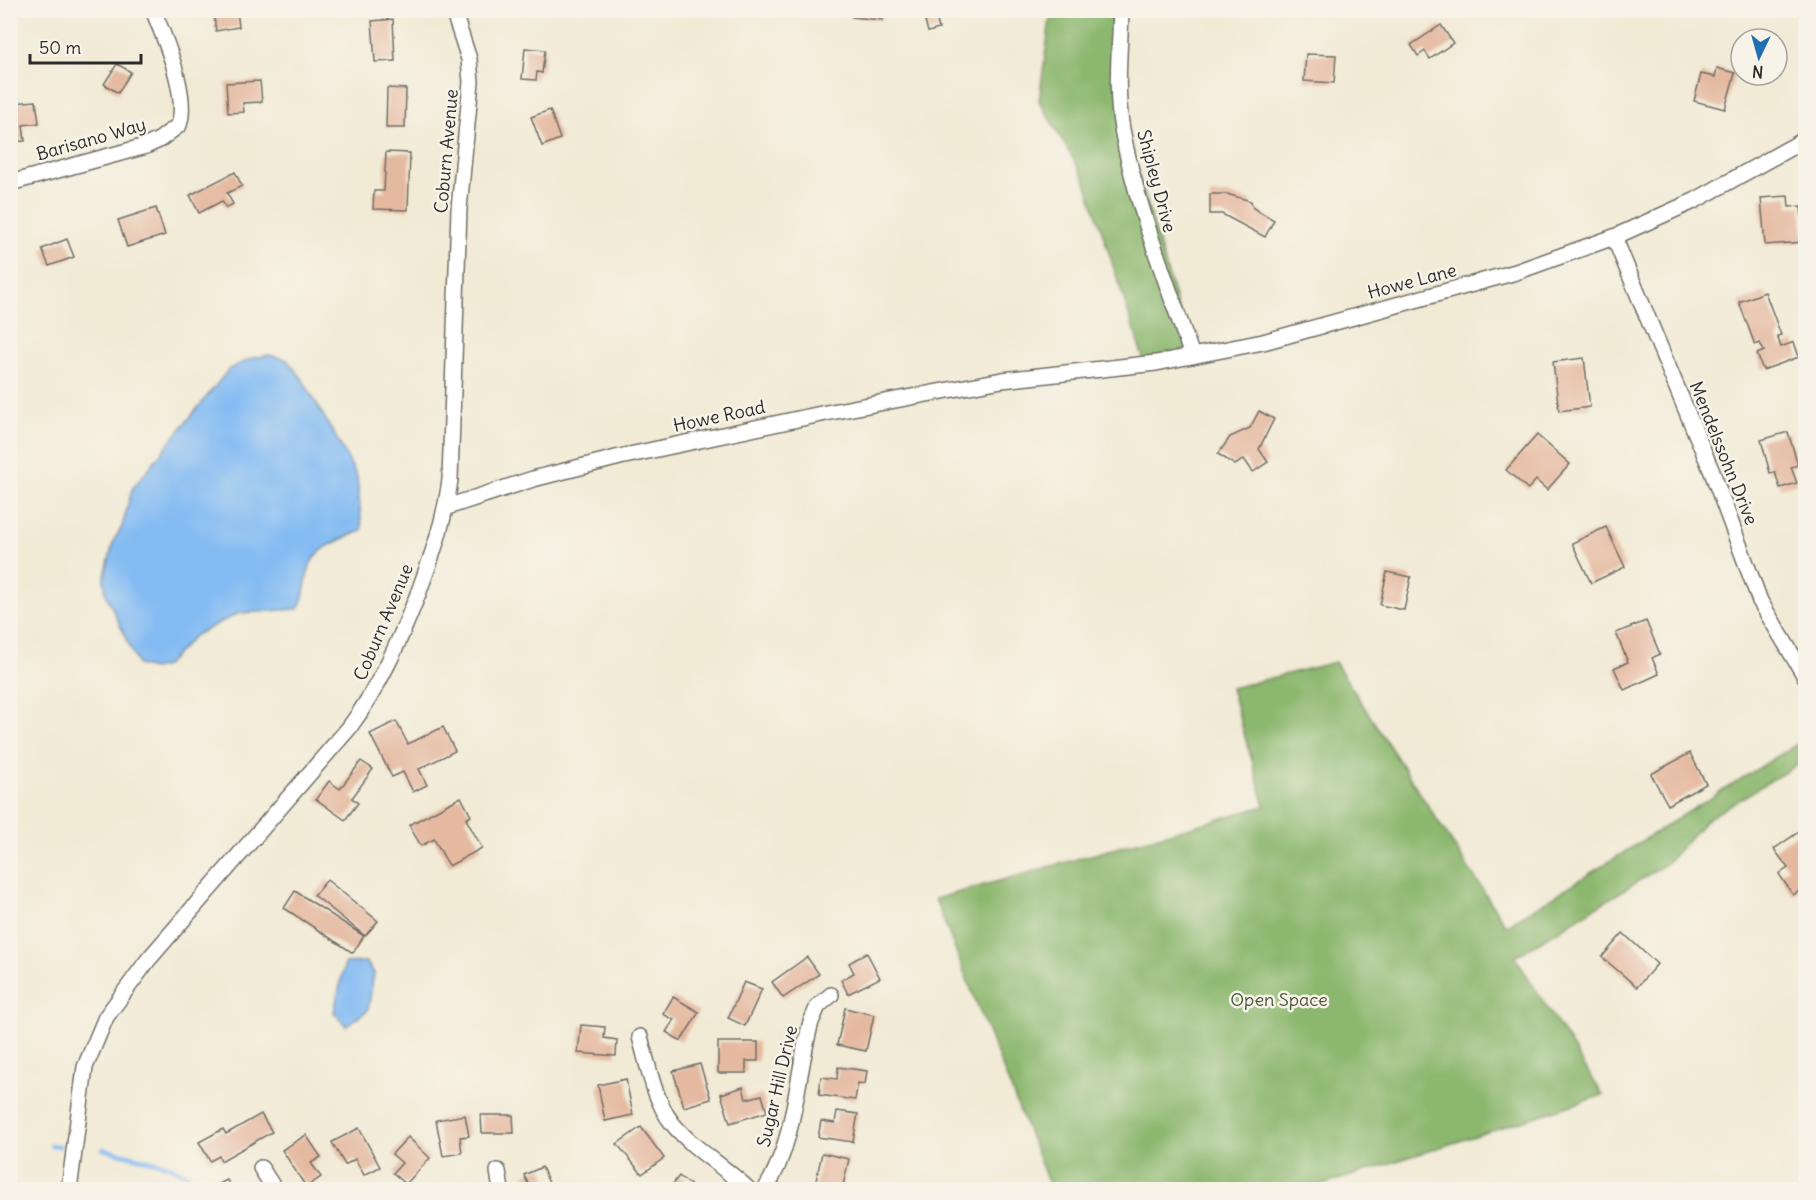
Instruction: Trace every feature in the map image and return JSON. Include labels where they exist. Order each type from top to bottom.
[{"type":"street","name":"Barisano Way","points":[[10,183],[146,146],[159,140],[179,125],[182,102],[167,48],[153,10]]},
{"type":"street","name":"Coburn Avenue","points":[[69,1190],[85,1067],[106,1017],[155,951],[350,728],[370,700],[394,654],[438,540],[447,507],[454,419],[459,209],[471,82],[469,59],[453,10]]},
{"type":"street","name":"Shipley Drive","points":[[1121,10],[1119,77],[1122,128],[1149,229],[1192,356]]},
{"type":"street","name":"Howe Lane","points":[[1002,380],[1111,369],[1263,342],[1467,287],[1614,237],[1694,201],[1806,139]]},
{"type":"street","name":"Mendelssohn Drive","points":[[1614,237],[1713,472],[1760,601],[1806,678]]},
{"type":"street","name":"Howe Road","points":[[447,507],[533,479],[620,457],[826,413],[1002,380]]},
{"type":"street","name":"Sugar Hill Drive","points":[[765,1190],[778,1163],[788,1131],[811,1022],[818,1006],[831,995]]},
{"type":"street","points":[[640,1037],[656,1091],[671,1122],[683,1135],[749,1190]]},
{"type":"street","points":[[261,1168],[275,1190]]},
{"type":"street","points":[[498,1171],[501,1190]]},
{"type":"green space","points":[[1051,11],[1121,11],[1120,111],[1192,356],[1145,364],[1085,179],[1039,101]]},
{"type":"green space","name":"Open Space","points":[[1335,662],[1506,926],[1805,739],[1805,760],[1707,819],[1666,864],[1515,957],[1603,1095],[1310,1189],[1051,1189],[935,899],[1265,806],[1231,688]]},
{"type":"water","points":[[269,355],[286,359],[301,377],[341,446],[357,477],[362,530],[334,543],[315,557],[309,569],[303,598],[298,609],[239,613],[195,635],[165,666],[153,669],[138,665],[106,594],[104,579],[114,540],[122,527],[132,489],[229,369],[252,358]]},
{"type":"water","points":[[366,962],[374,973],[368,1010],[346,1026],[334,1012],[345,963]]},
{"type":"building","points":[[213,10],[237,10],[239,27],[216,31]]},
{"type":"building","points":[[853,10],[883,10],[882,20],[852,17]]},
{"type":"building","points":[[922,10],[959,10],[960,14],[937,21],[939,29],[928,32]]},
{"type":"building","points":[[393,19],[395,61],[375,62],[372,21]]},
{"type":"building","points":[[1441,25],[1453,43],[1430,59],[1425,51],[1418,56],[1411,45]]},
{"type":"building","points":[[525,48],[545,50],[542,73],[537,72],[536,80],[522,79]]},
{"type":"building","points":[[1306,54],[1336,55],[1334,83],[1304,81]]},
{"type":"building","points":[[117,64],[131,72],[118,93],[104,84]]},
{"type":"building","points":[[1717,68],[1729,71],[1729,87],[1731,87],[1725,109],[1694,101],[1701,74],[1715,77]]},
{"type":"building","points":[[260,81],[262,102],[243,103],[244,112],[228,113],[226,83]]},
{"type":"building","points":[[387,88],[406,89],[405,128],[386,128]]},
{"type":"building","points":[[36,101],[39,123],[23,125],[25,141],[10,142],[10,126],[16,126],[13,103]]},
{"type":"building","points":[[550,110],[560,139],[542,146],[531,117]]},
{"type":"building","points":[[386,152],[410,153],[408,210],[373,209],[374,191],[384,191]]},
{"type":"building","points":[[235,172],[242,186],[227,193],[233,204],[226,208],[222,201],[199,213],[190,195]]},
{"type":"building","points":[[1210,194],[1227,194],[1251,201],[1253,208],[1274,220],[1265,237],[1222,214],[1210,214]]},
{"type":"building","points":[[1788,196],[1789,207],[1801,206],[1804,242],[1765,245],[1761,198]]},
{"type":"building","points":[[156,208],[165,235],[127,247],[118,220]]},
{"type":"building","points":[[67,239],[74,257],[49,266],[42,249]]},
{"type":"building","points":[[10,282],[17,283],[14,312],[10,312]]},
{"type":"building","points":[[1765,292],[1781,335],[1777,336],[1781,347],[1794,342],[1799,357],[1763,370],[1757,354],[1764,351],[1760,343],[1755,345],[1739,302]]},
{"type":"building","points":[[1584,358],[1590,407],[1559,411],[1553,362]]},
{"type":"building","points":[[1259,411],[1274,419],[1259,449],[1268,462],[1253,472],[1244,459],[1235,465],[1218,454],[1230,437],[1250,428]]},
{"type":"building","points":[[1788,432],[1798,465],[1791,467],[1797,483],[1780,488],[1775,472],[1770,473],[1761,440]]},
{"type":"building","points":[[1537,435],[1570,464],[1547,490],[1536,480],[1528,489],[1506,470]]},
{"type":"building","points":[[1606,527],[1625,567],[1591,583],[1572,543]]},
{"type":"building","points":[[1387,572],[1411,577],[1404,610],[1380,605]]},
{"type":"building","points":[[1646,621],[1660,654],[1652,658],[1659,674],[1624,690],[1614,668],[1628,662],[1616,633]]},
{"type":"building","points":[[396,721],[408,744],[443,727],[455,751],[419,769],[427,785],[413,792],[403,772],[392,777],[370,734]]},
{"type":"building","points":[[1690,753],[1706,784],[1668,805],[1651,774]]},
{"type":"building","points":[[361,761],[373,769],[352,798],[358,803],[345,820],[316,799],[329,781],[340,789]]},
{"type":"building","points":[[461,797],[471,816],[466,819],[482,848],[449,866],[434,839],[421,846],[409,825]]},
{"type":"building","points":[[1806,827],[1806,886],[1793,895],[1779,874],[1788,868],[1774,849]]},
{"type":"building","points":[[327,880],[378,921],[365,936],[314,895]]},
{"type":"building","points":[[295,891],[364,936],[353,953],[284,908]]},
{"type":"building","points":[[1623,933],[1657,964],[1637,987],[1602,957]]},
{"type":"building","points":[[867,953],[880,978],[848,994],[841,980],[854,973],[849,963]]},
{"type":"building","points":[[807,957],[819,974],[783,998],[772,982]]},
{"type":"building","points":[[744,982],[762,989],[745,1026],[728,1018]]},
{"type":"building","points":[[673,997],[699,1012],[681,1041],[666,1032],[674,1020],[663,1014]]},
{"type":"building","points":[[845,1008],[874,1015],[866,1051],[837,1045]]},
{"type":"building","points":[[581,1025],[605,1027],[604,1038],[617,1040],[616,1056],[578,1053]]},
{"type":"building","points":[[718,1042],[758,1042],[758,1061],[746,1061],[746,1073],[718,1073]]},
{"type":"building","points":[[700,1064],[711,1099],[684,1107],[673,1071]]},
{"type":"building","points":[[838,1067],[867,1071],[865,1084],[858,1083],[855,1100],[819,1095],[821,1077],[837,1079]]},
{"type":"building","points":[[626,1079],[633,1115],[605,1121],[598,1085]]},
{"type":"building","points":[[743,1087],[746,1099],[762,1095],[767,1112],[730,1123],[721,1094]]},
{"type":"building","points":[[837,1111],[858,1114],[853,1142],[818,1137],[821,1121],[835,1123]]},
{"type":"building","points":[[261,1114],[272,1132],[221,1161],[219,1156],[210,1161],[199,1142],[223,1129],[226,1134]]},
{"type":"building","points":[[465,1115],[469,1136],[460,1137],[462,1153],[443,1156],[436,1120]]},
{"type":"building","points":[[481,1115],[513,1115],[514,1133],[482,1133]]},
{"type":"building","points":[[641,1127],[664,1158],[642,1174],[617,1144]]},
{"type":"building","points":[[359,1128],[380,1167],[364,1175],[355,1159],[345,1165],[332,1142]]},
{"type":"building","points":[[306,1135],[321,1157],[311,1163],[321,1177],[306,1187],[282,1150]]},
{"type":"building","points":[[408,1137],[430,1158],[406,1184],[393,1173],[402,1163],[392,1154]]},
{"type":"building","points":[[822,1153],[849,1159],[842,1190],[814,1190]]},
{"type":"building","points":[[542,1167],[552,1190],[531,1190],[524,1175]]},
{"type":"building","points":[[679,1176],[693,1187],[691,1190],[668,1190]]},
{"type":"building","points":[[227,1180],[232,1190],[206,1190]]},
{"type":"waterway","points":[[51,1145],[60,1146]]},
{"type":"waterway","points":[[103,1149],[168,1165],[188,1176],[188,1190]]}]
